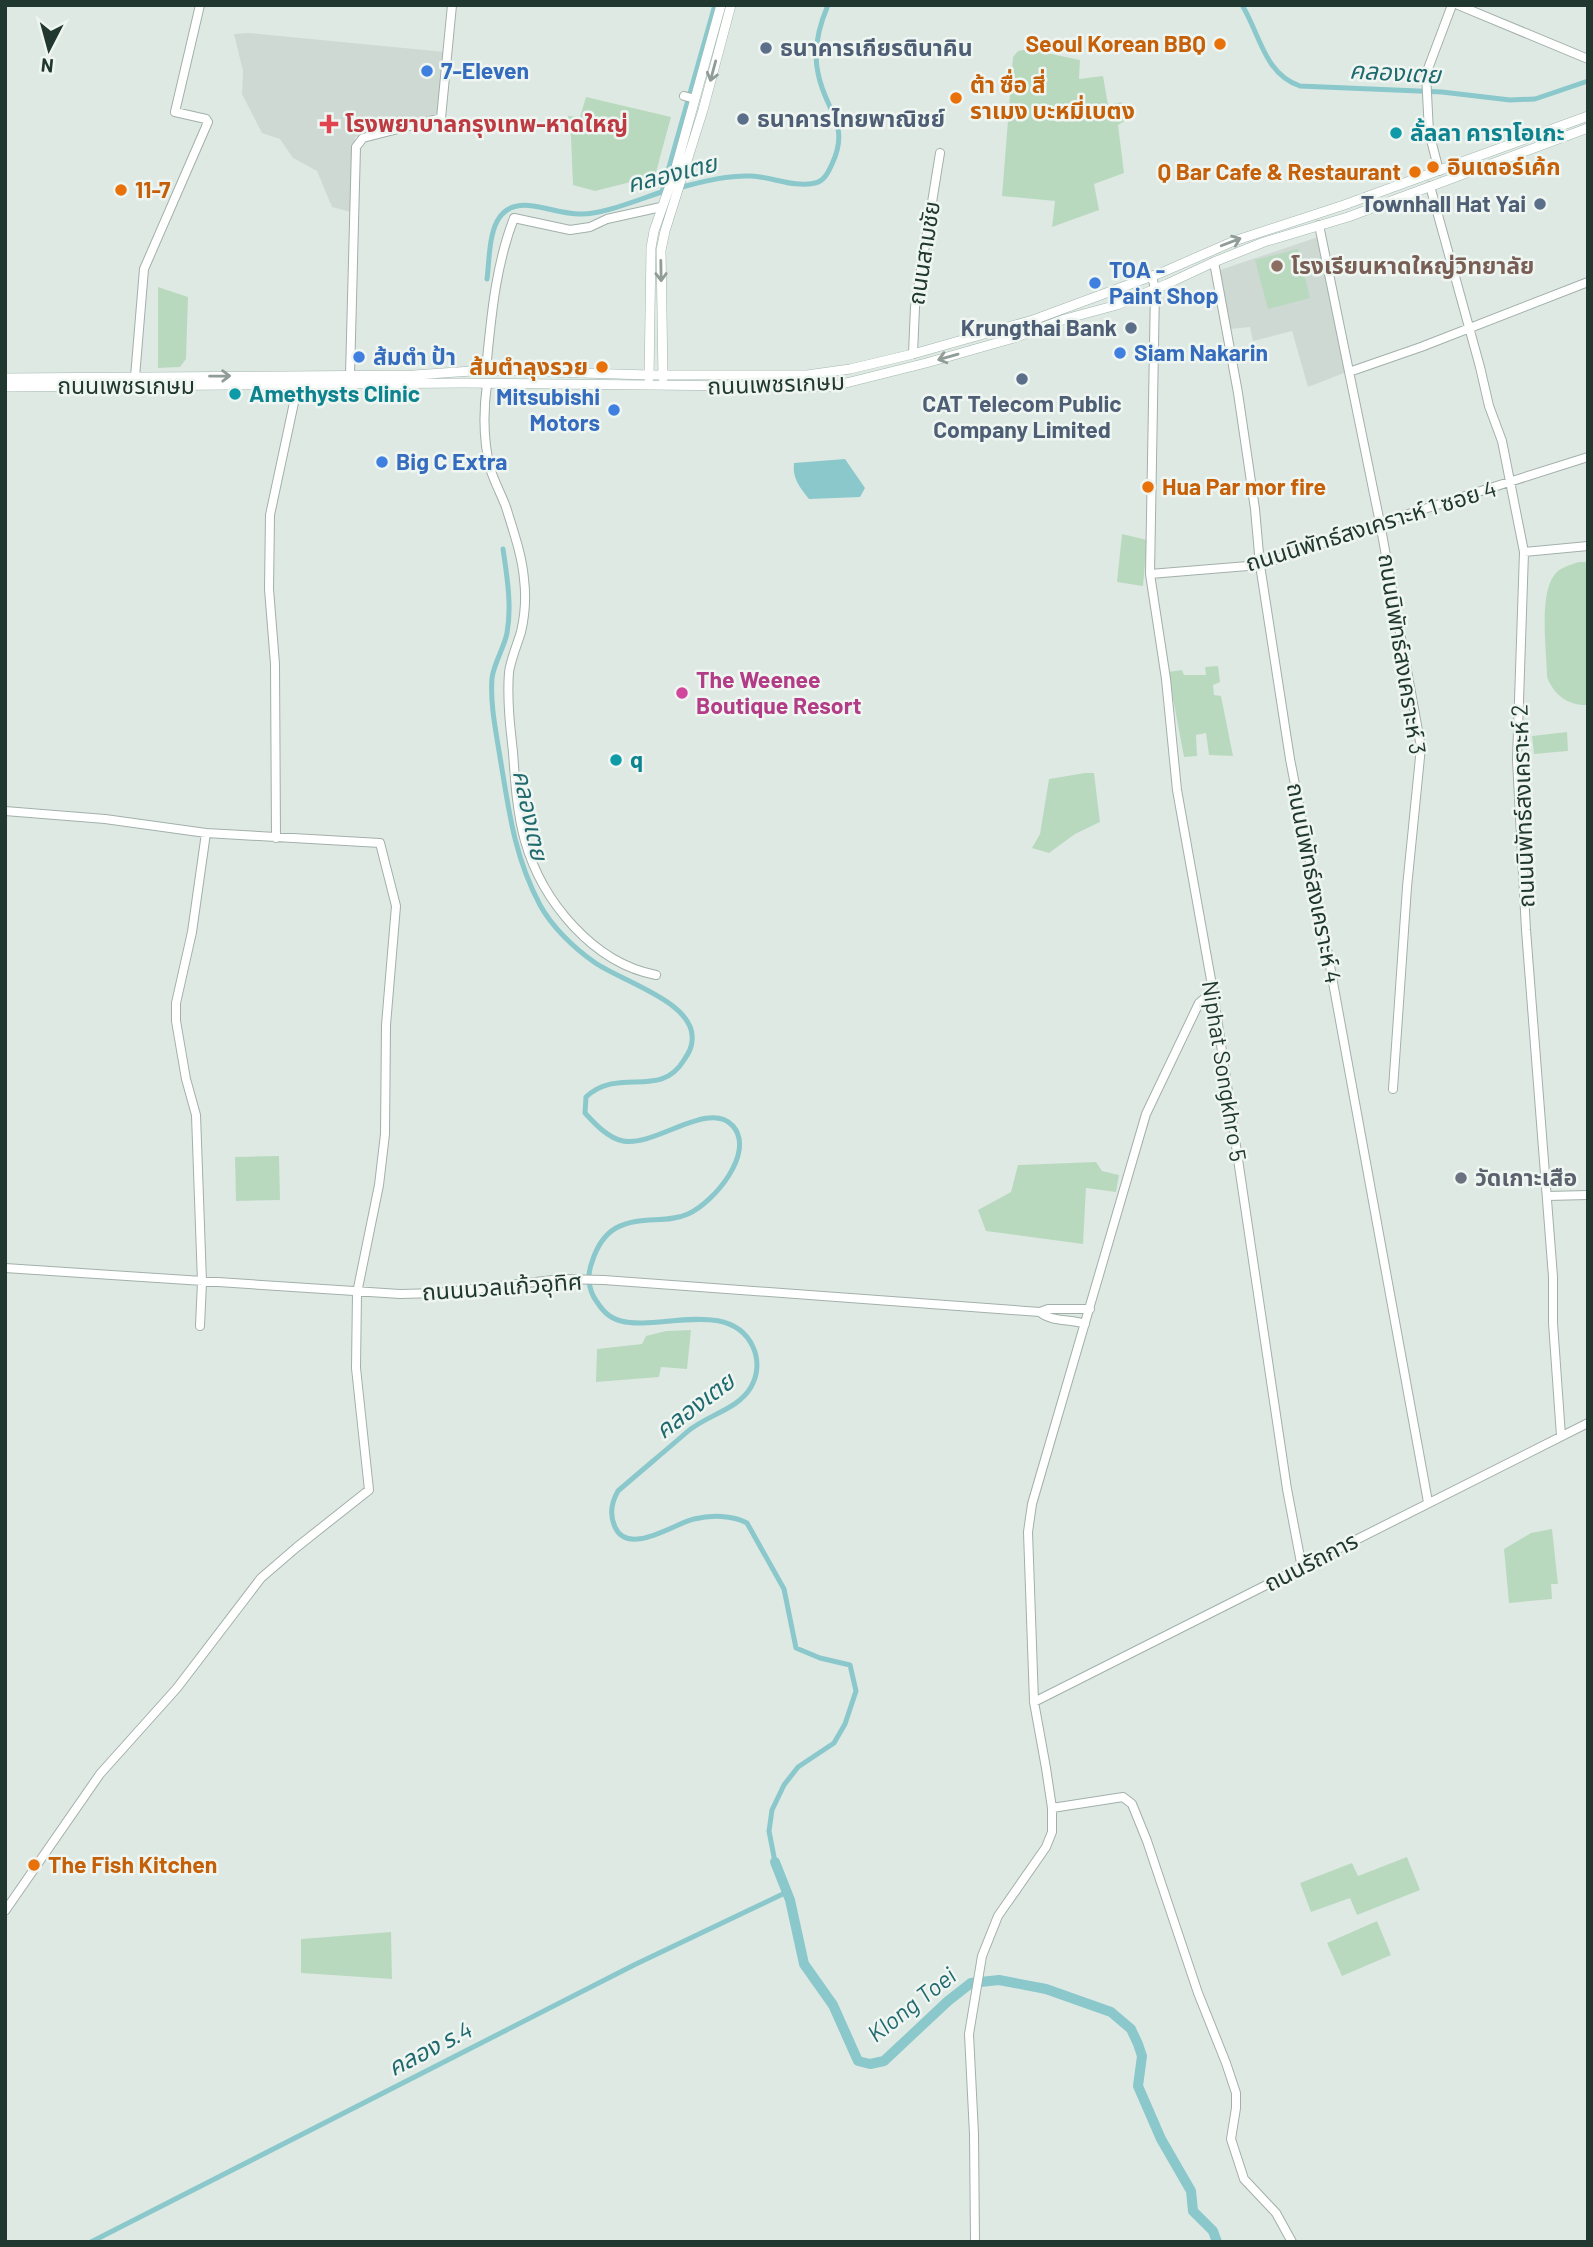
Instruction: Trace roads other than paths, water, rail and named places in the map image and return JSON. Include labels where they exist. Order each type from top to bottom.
[{"type":"main road","points":[[663,386],[661,250],[695,99],[721,5]]},
{"type":"main road","points":[[649,387],[651,248],[662,207],[679,171],[732,5]]},
{"type":"main road","name":"ถนนเพชรเกษม","points":[[5,379],[465,373],[486,370],[649,375],[807,375],[850,369],[913,354],[986,331],[1011,327],[1152,276],[1234,241],[1344,205],[1588,116]]},
{"type":"main road","name":"ถนนเพชรเกษม","points":[[5,387],[464,383],[830,387],[1014,338],[1117,304],[1214,262],[1348,217],[1588,128]]},
{"type":"main road","points":[[1548,130],[1552,143]]},
{"type":"main road","points":[[1344,205],[1348,217]]},
{"type":"main road","points":[[913,354],[916,365]]},
{"type":"street","points":[[135,377],[144,269],[208,122],[206,119],[175,111],[200,5]]},
{"type":"street","points":[[350,375],[356,147],[363,138],[441,118],[452,5]]},
{"type":"street","points":[[1439,170],[1430,144],[1426,74],[1452,5]]},
{"type":"street","points":[[1458,5],[1588,59]]},
{"type":"street","points":[[684,96],[695,99]]},
{"type":"street","name":"ถนนสามชัย","points":[[913,354],[915,307],[940,153]]},
{"type":"street","name":"ถนนนิพัทธ์สงเคราะห์ 2","points":[[1430,186],[1489,406],[1502,441],[1508,483],[1524,552],[1517,760],[1561,1436]]},
{"type":"street","points":[[486,370],[499,268],[504,242],[514,218],[569,230],[590,227],[607,219],[662,207]]},
{"type":"street","name":"ถนนนิพัทธ์สงเคราะห์ 3","points":[[1319,225],[1380,523],[1421,747],[1406,887],[1393,1089]]},
{"type":"street","name":"ถนนนิพัทธ์สงเคราะห์ 4","points":[[1214,262],[1238,393],[1255,509],[1260,565],[1292,769],[1428,1502]]},
{"type":"street","name":"Niphat Songkhro 5","points":[[1152,276],[1156,289],[1150,574],[1166,679],[1177,790],[1213,992],[1301,1568]]},
{"type":"street","points":[[1349,372],[1588,282]]},
{"type":"street","points":[[276,838],[275,664],[269,589],[270,515],[295,386],[292,375]]},
{"type":"street","points":[[487,384],[483,415],[484,437],[491,470],[507,510],[523,564],[525,589],[522,629],[509,670],[508,699],[515,778],[525,841],[542,881],[575,930],[597,948],[640,972],[656,975]]},
{"type":"street","name":"ถนนนิพัทธ์สงเคราะห์ 1 ซอย 4","points":[[1150,574],[1260,565],[1380,523],[1588,457]]},
{"type":"street","points":[[1524,552],[1588,546]]},
{"type":"street","points":[[5,811],[105,819],[206,833],[380,843],[396,906],[386,1025],[385,1134],[379,1185],[357,1293],[356,1368],[369,1490],[261,1578],[177,1688],[100,1774],[5,1911]]},
{"type":"street","points":[[200,1325],[202,1282],[196,1115],[186,1079],[176,1021],[176,1003],[192,932],[206,833]]},
{"type":"street","points":[[975,2242],[974,2134],[969,2034],[982,1956],[998,1916],[1046,1847],[1052,1832],[1052,1808],[1034,1702],[1028,1532],[1032,1504],[1090,1309],[1132,1153],[1146,1114],[1199,1003],[1213,992]]},
{"type":"street","points":[[1547,1196],[1588,1195]]},
{"type":"street","name":"ถนนนวลแก้วอุทิศ","points":[[5,1268],[70,1270],[357,1293],[438,1293],[569,1279],[1040,1312],[1048,1309],[1090,1309]]},
{"type":"street","name":"ถนนนวลแก้วอุทิศ","points":[[1040,1312],[1045,1317],[1085,1324]]},
{"type":"street","name":"ถนนรัถการ","points":[[1034,1702],[1588,1423]]},
{"type":"street","points":[[1052,1808],[1123,1797],[1132,1804],[1236,2093],[1231,2139],[1244,2179],[1276,2213],[1292,2242]]},
{"type":"water","points":[[845,459],[865,488],[860,497],[809,499],[795,478],[794,463]]},
{"type":"waterway","points":[[662,192],[715,5]]},
{"type":"waterway","name":"คลองเตย","points":[[678,188],[732,177],[751,176],[807,184],[818,182],[825,176],[832,164],[839,138],[835,118],[821,86],[816,56],[822,21],[828,5]]},
{"type":"waterway","name":"คลองเตย","points":[[1242,5],[1271,63],[1288,80],[1300,86],[1442,92],[1510,100],[1535,99],[1588,81]]},
{"type":"waterway","name":"คลองเตย","points":[[487,279],[494,228],[507,210],[518,206],[533,206],[590,214],[668,190]]},
{"type":"waterway","name":"คลองเตย","points":[[503,549],[509,612],[506,639],[493,672],[492,698],[510,815],[518,851],[531,887],[545,913],[571,944],[606,969],[670,1004],[690,1027],[691,1049],[674,1072],[651,1081],[625,1082],[599,1088],[586,1097],[585,1113],[607,1134],[623,1141],[636,1141],[696,1120],[710,1118],[723,1119],[733,1126],[739,1137],[735,1163],[709,1199],[680,1217],[634,1222],[616,1228],[601,1243],[592,1262],[589,1272],[590,1287],[594,1297],[610,1316],[636,1323],[693,1319],[728,1324],[743,1332],[753,1347],[757,1362],[755,1378],[745,1395],[730,1407],[695,1426],[618,1491],[612,1509],[613,1522],[621,1535],[630,1539],[652,1536],[686,1522],[714,1516],[747,1523],[784,1589],[796,1648],[820,1658],[850,1665],[856,1691],[845,1724],[834,1743],[798,1767],[784,1785],[772,1810],[769,1831],[775,1862]]},
{"type":"waterway","name":"Klong Toei","points":[[775,1862],[790,1900],[804,1964],[833,2005],[858,2061],[870,2064],[884,2061],[971,1983],[999,1980],[1046,1989],[1111,2012],[1131,2029],[1142,2056],[1138,2086],[1161,2139],[1191,2191],[1193,2211],[1213,2231],[1217,2242]]},
{"type":"waterway","name":"คลอง ร.4","points":[[91,2242],[634,1965],[787,1892]]},
{"type":"place","name":"Seoul Korean BBQ","points":[[1220,44]]},
{"type":"place","name":"ธนาคารเกียรตินาคิน","points":[[766,48]]},
{"type":"place","name":"7-Eleven","points":[[427,71]]},
{"type":"place","name":"ต้า ซื่อ สี่ ราเมง บะหมี่เบตง","points":[[956,98]]},
{"type":"place","name":"ธนาคารไทยพาณิชย์","points":[[743,119]]},
{"type":"place","name":"โรงพยาบาลกรุงเทพ-หาดใหญ่","points":[[329,124]]},
{"type":"place","name":"ลั้ลลา คาราโอเกะ","points":[[1396,133]]},
{"type":"place","name":"อินเตอร์เค้ก","points":[[1433,167]]},
{"type":"place","name":"Q Bar Cafe & Restaurant","points":[[1415,172]]},
{"type":"place","name":"11-7","points":[[121,190]]},
{"type":"place","name":"Townhall Hat Yai","points":[[1540,204]]},
{"type":"place","name":"โรงเรียนหาดใหญ่วิทยาลัย","points":[[1277,266]]},
{"type":"place","name":"TOA - Paint Shop","points":[[1095,283]]},
{"type":"place","name":"Krungthai Bank","points":[[1131,328]]},
{"type":"place","name":"Siam Nakarin","points":[[1120,353]]},
{"type":"place","name":"ส้มตำ ป้า","points":[[359,357]]},
{"type":"place","name":"ส้มตำลุงรวย","points":[[602,367]]},
{"type":"place","name":"CAT Telecom Public Company Limited","points":[[1022,379]]},
{"type":"place","name":"Amethysts Clinic","points":[[235,394]]},
{"type":"place","name":"Mitsubishi Motors","points":[[614,410]]},
{"type":"place","name":"Big C Extra","points":[[382,462]]},
{"type":"place","name":"Hua Par mor fire","points":[[1148,487]]},
{"type":"place","name":"The Weenee Boutique Resort","points":[[682,693]]},
{"type":"place","name":"q","points":[[616,760]]},
{"type":"place","name":"วัดเกาะเสือ","points":[[1461,1178]]},
{"type":"place","name":"The Fish Kitchen","points":[[34,1865]]}]
